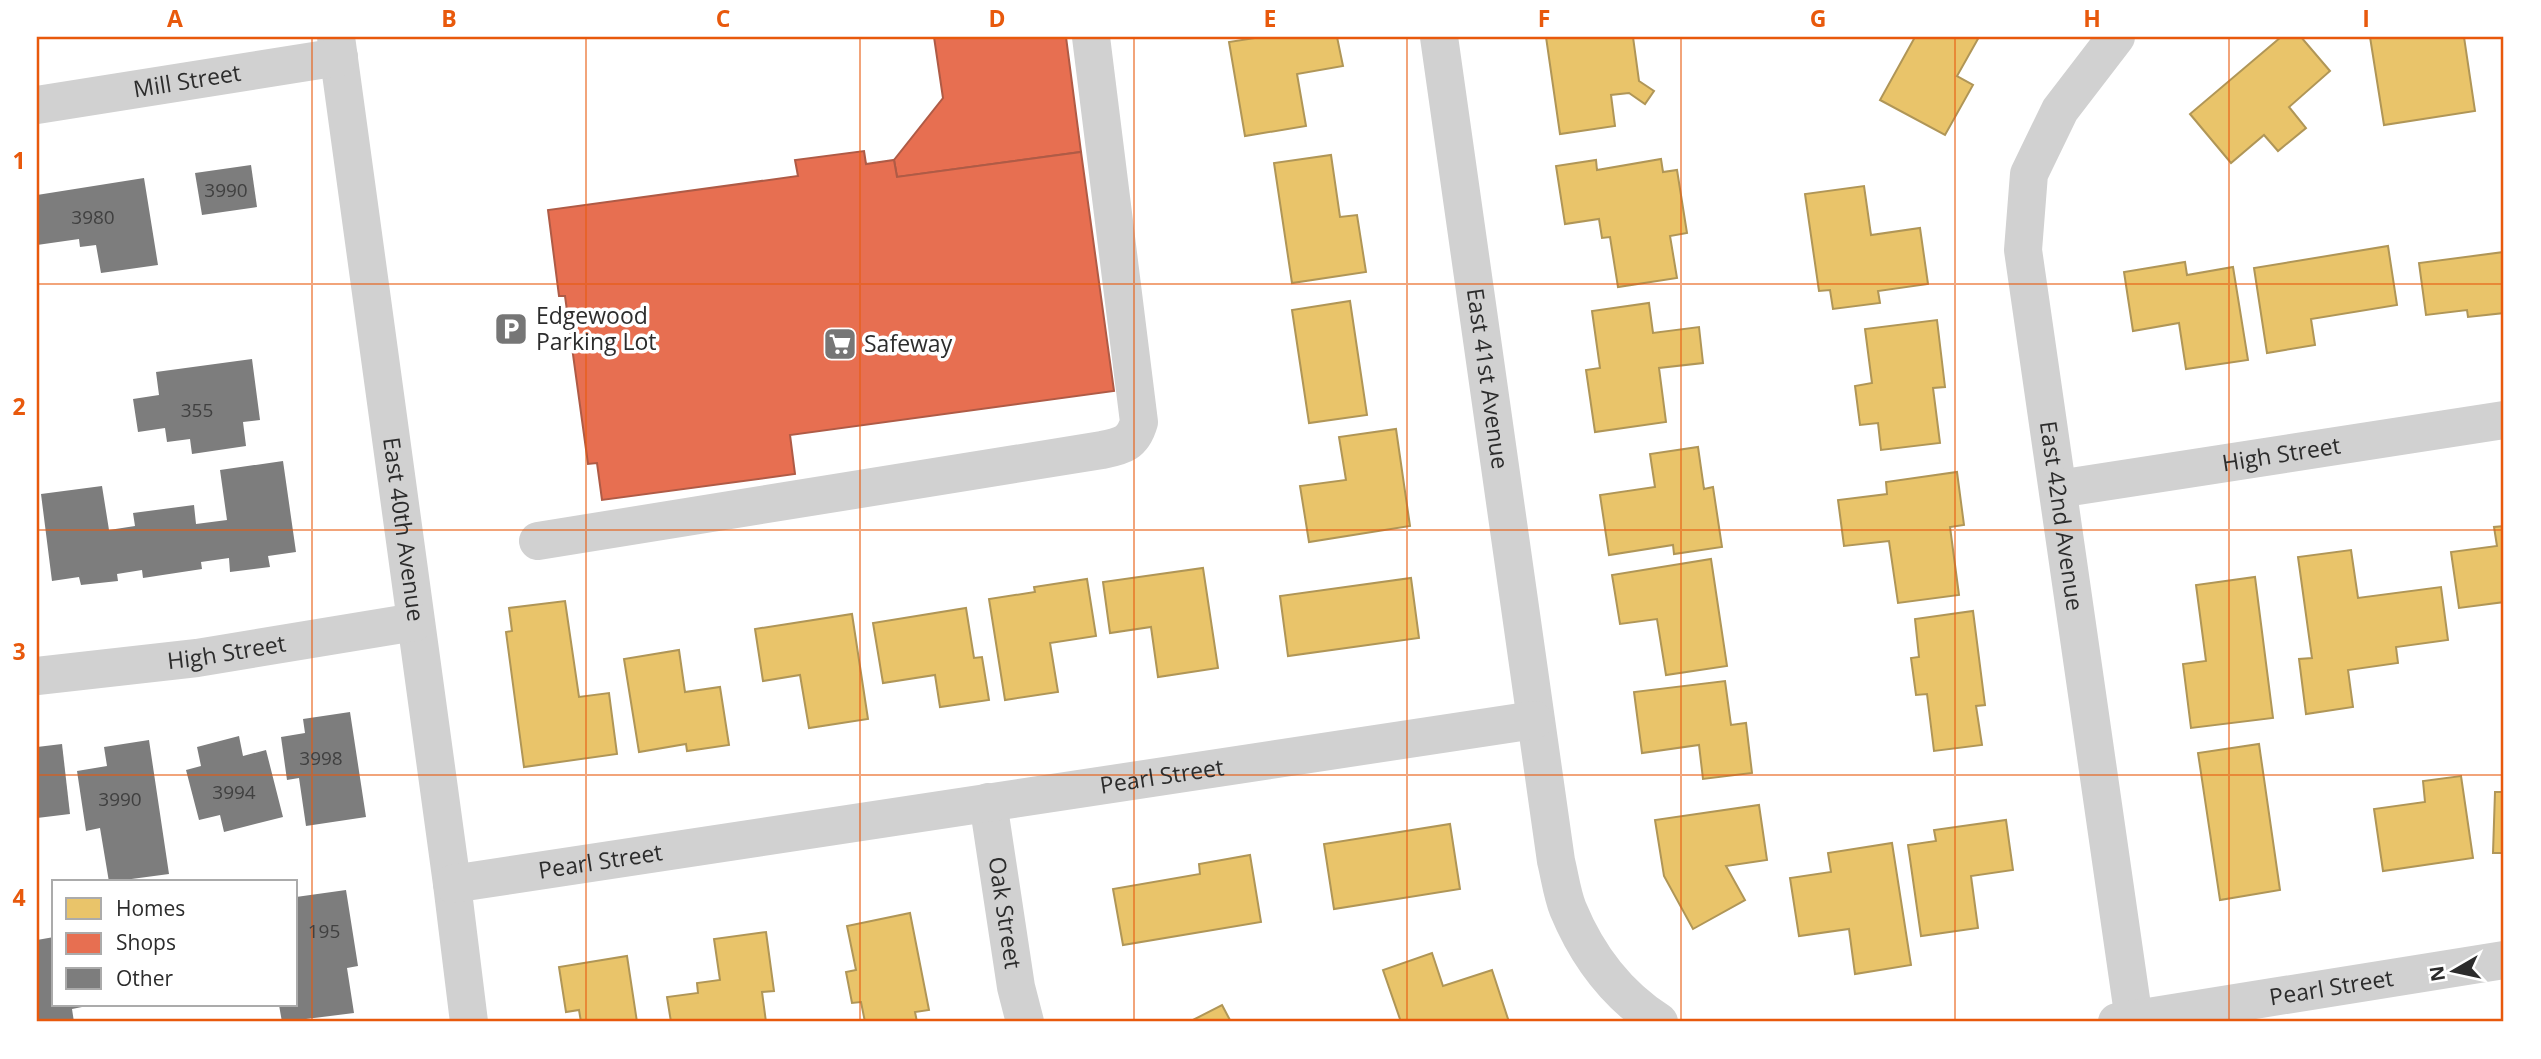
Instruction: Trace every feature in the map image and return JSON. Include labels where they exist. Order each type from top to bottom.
[{"type":"street","points":[[538,541],[1102,450],[1127,442],[1136,434],[1139,422],[1091,37]]},
{"type":"street","name":"East 41st Avenue","points":[[1439,37],[1534,720]]},
{"type":"street","name":"East 42nd Avenue","points":[[2116,37],[2060,110],[2029,174],[2023,250],[2058,489],[2126,1021]]},
{"type":"street","name":"Mill Street","points":[[37,105],[338,47]]},
{"type":"street","name":"East 40th Avenue","points":[[338,47],[452,884],[468,1022]]},
{"type":"street","name":"High Street","points":[[2058,489],[2504,420]]},
{"type":"street","name":"High Street","points":[[37,677],[197,658],[415,622]]},
{"type":"street","points":[[1534,720],[1556,861],[1567,907],[1587,946],[1613,984],[1639,1009],[1659,1022]]},
{"type":"street","name":"Pearl Street","points":[[452,884],[1534,720]]},
{"type":"street","name":"Oak Street","points":[[988,803],[1016,987],[1025,1022]]},
{"type":"street","name":"Pearl Street","points":[[2126,1021],[2504,960]]},
{"type":"building: Homes","points":[[1261,37],[1337,37],[1343,66],[1297,74],[1306,126],[1245,136],[1229,42]]},
{"type":"building: Homes","points":[[1546,37],[1633,37],[1639,81],[1654,91],[1645,104],[1629,93],[1611,95],[1615,126],[1560,134]]},
{"type":"building: Homes","points":[[1915,37],[1979,37],[1957,76],[1973,85],[1945,135],[1880,100]]},
{"type":"building: Homes","points":[[2281,37],[2301,37],[2330,71],[2289,107],[2306,128],[2278,151],[2264,135],[2231,163],[2190,114]]},
{"type":"building: Homes","points":[[2370,37],[2464,37],[2475,111],[2384,125]]},
{"type":"building: Homes","points":[[1331,155],[1340,217],[1357,215],[1366,272],[1292,283],[1274,163]]},
{"type":"building: Homes","points":[[1661,159],[1663,172],[1677,170],[1687,233],[1670,236],[1677,278],[1618,287],[1610,237],[1602,238],[1599,219],[1565,224],[1556,166],[1596,160],[1597,170]]},
{"type":"building: Homes","points":[[1864,186],[1871,235],[1920,228],[1928,284],[1878,291],[1880,303],[1833,309],[1830,290],[1819,291],[1805,194]]},
{"type":"building: Homes","points":[[2388,246],[2397,305],[2311,319],[2315,345],[2267,353],[2254,268]]},
{"type":"building: Homes","points":[[2504,252],[2504,313],[2468,317],[2467,310],[2426,315],[2419,263]]},
{"type":"building: Homes","points":[[2185,262],[2187,275],[2233,267],[2248,360],[2186,369],[2179,323],[2133,331],[2124,272]]},
{"type":"building: Homes","points":[[1350,301],[1367,415],[1309,423],[1292,310]]},
{"type":"building: Homes","points":[[1649,303],[1653,333],[1699,327],[1703,363],[1659,368],[1666,422],[1595,432],[1586,370],[1600,368],[1592,311]]},
{"type":"building: Homes","points":[[1937,320],[1945,387],[1933,388],[1940,443],[1881,450],[1878,423],[1860,425],[1855,386],[1872,383],[1865,329]]},
{"type":"building: Homes","points":[[1396,429],[1410,526],[1309,542],[1300,486],[1346,480],[1339,437]]},
{"type":"building: Homes","points":[[1698,447],[1704,489],[1713,487],[1722,547],[1674,554],[1673,545],[1609,555],[1600,495],[1655,487],[1650,454]]},
{"type":"building: Homes","points":[[1957,472],[1964,525],[1950,527],[1959,595],[1898,603],[1889,541],[1844,546],[1838,500],[1887,494],[1886,482]]},
{"type":"building: Homes","points":[[2504,526],[2504,602],[2459,608],[2451,552],[2497,546],[2494,527]]},
{"type":"building: Homes","points":[[2351,550],[2358,598],[2441,587],[2448,640],[2396,647],[2398,663],[2348,670],[2353,707],[2306,714],[2299,659],[2312,658],[2298,557]]},
{"type":"building: Homes","points":[[1711,559],[1727,666],[1666,675],[1657,619],[1620,624],[1612,575]]},
{"type":"building: Homes","points":[[1203,568],[1218,668],[1158,677],[1151,627],[1110,633],[1103,582]]},
{"type":"building: Homes","points":[[2255,577],[2273,718],[2191,728],[2183,664],[2206,661],[2196,585]]},
{"type":"building: Homes","points":[[1411,578],[1419,638],[1288,656],[1280,596]]},
{"type":"building: Homes","points":[[1087,579],[1096,636],[1050,643],[1058,692],[1005,700],[989,599],[1035,592],[1034,587]]},
{"type":"building: Homes","points":[[565,601],[579,697],[609,693],[617,754],[524,767],[506,632],[512,631],[509,608]]},
{"type":"building: Homes","points":[[966,608],[974,658],[982,657],[989,700],[940,707],[935,675],[883,683],[873,623]]},
{"type":"building: Homes","points":[[1973,611],[1985,705],[1976,706],[1982,745],[1934,751],[1927,694],[1916,695],[1911,658],[1919,657],[1915,619]]},
{"type":"building: Homes","points":[[852,614],[868,719],[809,728],[800,675],[763,681],[755,629]]},
{"type":"building: Homes","points":[[679,650],[685,692],[720,687],[729,745],[687,751],[686,744],[639,752],[624,659]]},
{"type":"building: Homes","points":[[1725,681],[1731,725],[1746,723],[1752,773],[1703,779],[1699,745],[1642,753],[1634,692]]},
{"type":"building: Homes","points":[[2259,744],[2280,890],[2220,900],[2198,753]]},
{"type":"building: Homes","points":[[2461,776],[2473,858],[2383,871],[2374,809],[2425,802],[2423,781]]},
{"type":"building: Homes","points":[[2495,792],[2504,792],[2504,853],[2493,853]]},
{"type":"building: Homes","points":[[1759,805],[1767,860],[1726,866],[1745,900],[1693,929],[1664,876],[1655,820]]},
{"type":"building: Homes","points":[[2006,820],[2013,870],[1971,876],[1978,928],[1921,936],[1908,845],[1936,841],[1934,830]]},
{"type":"building: Homes","points":[[1450,824],[1460,889],[1334,909],[1324,844]]},
{"type":"building: Homes","points":[[1892,843],[1911,965],[1855,974],[1849,929],[1799,936],[1790,878],[1831,872],[1828,853]]},
{"type":"building: Homes","points":[[1250,855],[1261,922],[1123,945],[1113,889],[1200,874],[1199,864]]},
{"type":"building: Homes","points":[[910,913],[929,1010],[915,1012],[917,1022],[865,1022],[861,1002],[852,1003],[846,972],[856,970],[847,926]]},
{"type":"building: Homes","points":[[766,932],[774,991],[762,992],[766,1022],[671,1022],[667,997],[698,993],[697,983],[720,980],[714,939]]},
{"type":"building: Homes","points":[[1432,953],[1443,986],[1492,970],[1509,1022],[1401,1022],[1383,970]]},
{"type":"building: Homes","points":[[627,956],[637,1022],[581,1022],[579,1010],[566,1012],[559,967]]},
{"type":"building: Homes","points":[[1222,1005],[1231,1022],[1189,1022]]},
{"type":"building: Shops","points":[[934,37],[1066,37],[1081,152],[897,177],[894,160],[943,98]]},
{"type":"building: Shops","name":"Safeway","points":[[864,151],[866,164],[894,160],[897,177],[1081,152],[1114,391],[790,435],[795,474],[602,500],[597,463],[588,464],[565,296],[559,296],[548,210],[798,176],[795,160]]},
{"type":"building: Other","points":[[251,165],[257,207],[202,215],[195,173]]},
{"type":"building: Other","points":[[144,178],[158,265],[101,273],[96,245],[80,247],[79,239],[37,245],[37,195]]},
{"type":"building: Other","points":[[252,359],[260,420],[243,422],[246,446],[192,454],[190,439],[167,442],[165,428],[138,432],[133,399],[159,395],[156,372]]},
{"type":"building: Other","points":[[283,461],[296,552],[268,556],[270,567],[230,572],[229,558],[201,562],[202,569],[143,578],[142,570],[117,574],[118,581],[81,585],[79,577],[52,581],[41,494],[102,486],[109,530],[135,526],[133,513],[194,505],[196,524],[227,520],[220,470]]},
{"type":"building: Other","points":[[350,712],[366,817],[306,826],[299,778],[287,780],[281,737],[305,733],[303,719]]},
{"type":"building: Other","points":[[239,736],[243,756],[266,750],[283,817],[224,832],[220,815],[199,820],[186,770],[201,766],[197,747]]},
{"type":"building: Other","points":[[149,740],[169,874],[109,880],[100,828],[86,831],[77,771],[107,766],[104,747]]},
{"type":"building: Other","points":[[62,744],[70,814],[37,818],[37,747]]},
{"type":"building: Other","points":[[346,890],[358,966],[347,968],[354,1013],[282,1022],[279,1006],[298,1006],[298,897]]},
{"type":"building: Other","points":[[52,937],[52,1006],[87,1006],[72,1009],[74,1022],[37,1022],[37,940]]},
{"type":"place","name":"Edgewood Parking Lot","points":[[511,329]]},
{"type":"place","name":"Safeway","points":[[840,344]]}]
